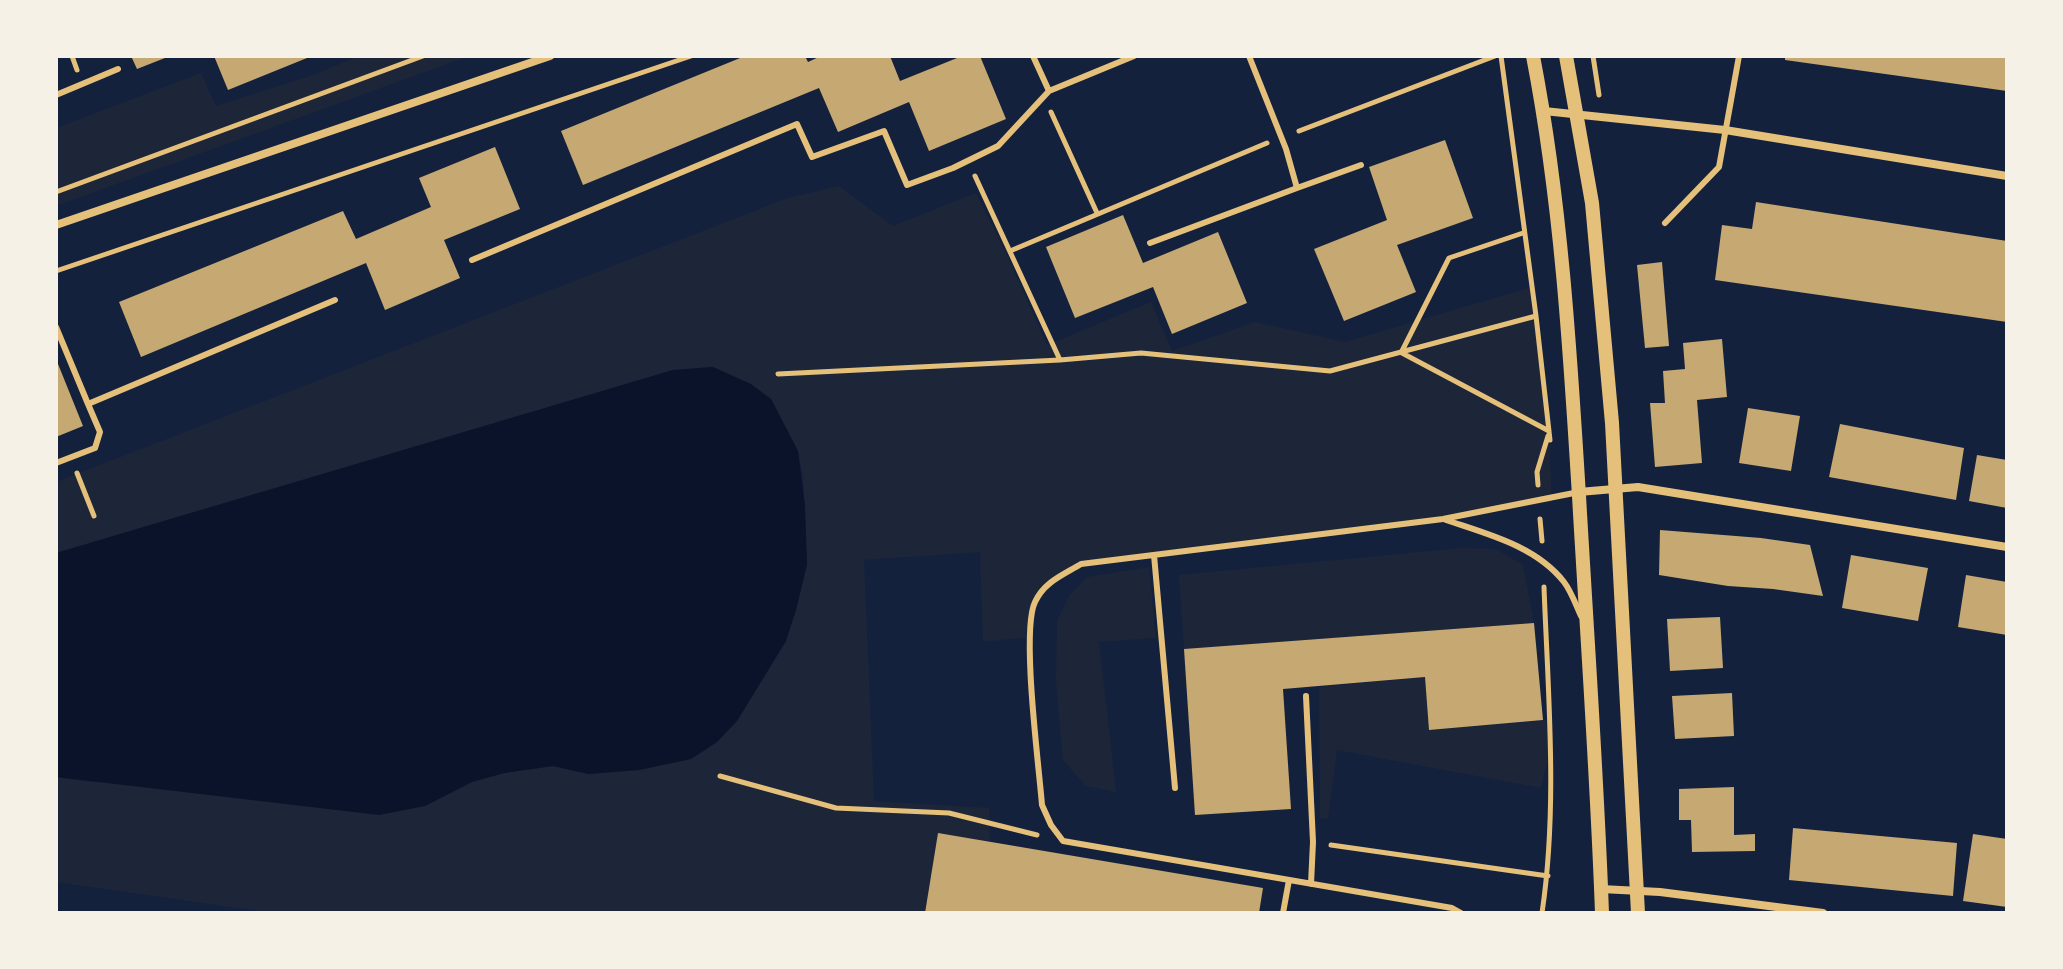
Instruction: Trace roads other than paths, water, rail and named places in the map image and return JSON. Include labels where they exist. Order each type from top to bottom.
[{"type":"street","points":[[56,225],[550,56]]},
{"type":"street","points":[[1533,56],[1557,207],[1579,492],[1602,913]]},
{"type":"street","points":[[1566,56],[1592,203],[1612,423],[1638,913]]},
{"type":"street","points":[[1544,111],[1725,130],[2007,176]]},
{"type":"street","points":[[1579,492],[1638,487],[2007,547]]},
{"type":"street","points":[[1601,889],[1660,892],[1823,913]]},
{"type":"lane","points":[[1033,56],[1046,93]]},
{"type":"lane","points":[[472,260],[797,124],[812,157],[884,131],[907,185],[998,146],[1046,93],[1134,56]]},
{"type":"lane","points":[[1249,56],[1297,188]]},
{"type":"lane","points":[[1665,223],[1719,167],[1739,56]]},
{"type":"lane","points":[[56,95],[118,69]]},
{"type":"lane","points":[[1150,243],[1361,165]]},
{"type":"lane","points":[[88,404],[335,300]]},
{"type":"lane","points":[[56,327],[100,432],[95,448],[56,463]]},
{"type":"lane","points":[[1461,913],[1452,908],[1063,841],[1042,805],[1029,637],[1033,605],[1046,584],[1081,564],[1443,519],[1579,492]]},
{"type":"lane","points":[[1443,519],[1507,541],[1543,562],[1564,582],[1587,627]]},
{"type":"lane","points":[[1154,555],[1175,788]]},
{"type":"lane","points":[[1306,696],[1313,842],[1311,884]]},
{"type":"lane","points":[[1283,913],[1289,880]]}]
